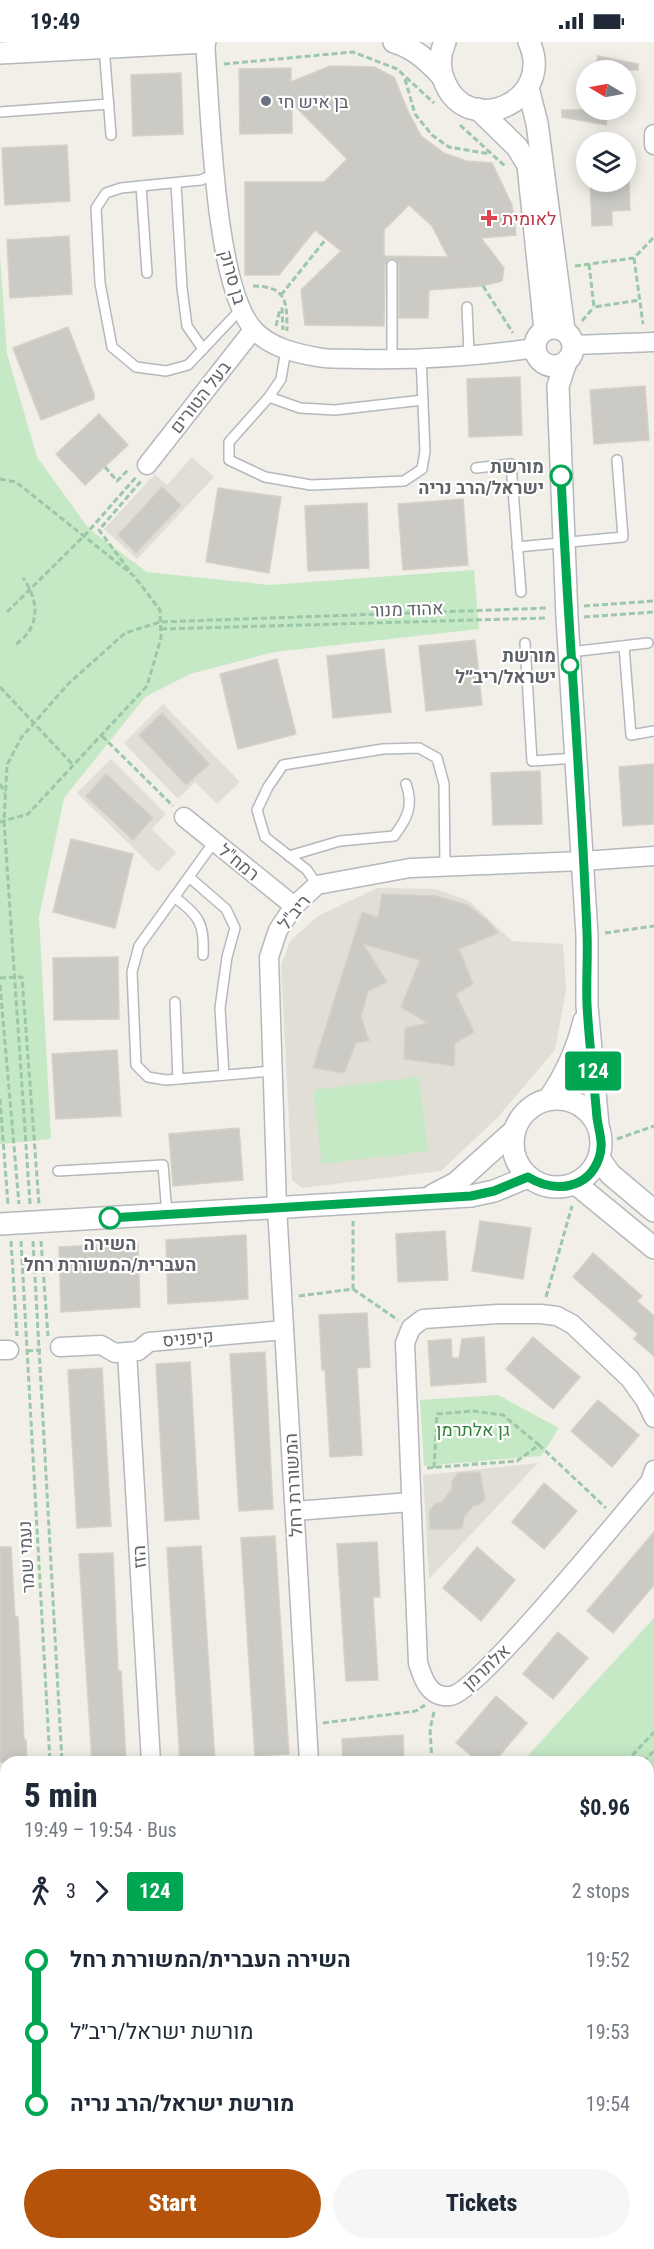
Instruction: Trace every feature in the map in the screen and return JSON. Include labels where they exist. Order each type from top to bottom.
[{"type":"street","points":[[0,53],[205,42]]},
{"type":"street","name":"בן סרוק","points":[[205,42],[215,174],[226,263],[238,303],[253,330],[279,347],[319,358],[392,359],[529,349]]},
{"type":"street","points":[[394,42],[415,51],[426,59],[441,75],[455,98],[477,110],[517,147],[528,165],[562,343]]},
{"type":"street","points":[[441,75],[440,60],[446,42]]},
{"type":"street","points":[[477,110],[506,107],[528,88],[534,70],[533,45]]},
{"type":"street","points":[[528,88],[537,123],[556,269],[562,343],[558,386],[567,618],[587,935],[587,1006],[602,1146],[594,1168],[575,1190]]},
{"type":"street","points":[[654,134],[654,144]]},
{"type":"street","name":"בעל הטורים","points":[[147,465],[253,330]]},
{"type":"street","points":[[529,349],[537,338],[562,343],[650,342]]},
{"type":"street","name":"רמח\"ל","points":[[184,817],[294,906]]},
{"type":"street","name":"ריב\"ל","points":[[277,1207],[269,957],[278,930],[294,906],[317,885],[410,868],[654,856]]},
{"type":"street","points":[[549,1099],[564,1076],[578,1046],[587,1006]]},
{"type":"street","points":[[426,1198],[456,1183],[514,1130],[528,1109],[538,1102],[561,1098],[573,1101],[583,1106],[598,1125]]},
{"type":"street","points":[[514,1130],[514,1155],[528,1177],[539,1184],[575,1190],[654,1248]]},
{"type":"street","points":[[599,1158],[610,1174],[654,1211]]},
{"type":"street","points":[[0,1224],[471,1196],[494,1191],[528,1177]]},
{"type":"street","name":"המשוררת רחל","points":[[277,1207],[309,1756]]},
{"type":"street","points":[[411,1328],[423,1319],[541,1314],[557,1316],[572,1324],[630,1379],[645,1400],[654,1419]]},
{"type":"street","name":"אלתרמן","points":[[411,1328],[405,1343],[418,1663],[423,1680],[439,1695],[451,1696],[469,1686],[501,1655],[650,1482],[654,1470]]},
{"type":"street","name":"קיפניס","points":[[127,1352],[138,1351],[149,1342],[284,1330]]},
{"type":"street","points":[[55,1348],[101,1345],[115,1353],[127,1352]]},
{"type":"street","name":"הזז","points":[[127,1352],[151,1756]]},
{"type":"street","points":[[295,1511],[411,1502]]},
{"type":"lane","points":[[99,46],[109,104],[111,135]]},
{"type":"lane","points":[[0,112],[109,104]]},
{"type":"lane","points":[[215,174],[201,180],[121,188],[106,193],[96,208],[100,284],[112,347],[135,367],[166,371],[188,365],[238,303]]},
{"type":"lane","points":[[176,183],[182,288],[187,326],[203,349]]},
{"type":"lane","points":[[141,186],[147,273]]},
{"type":"lane","points":[[392,266],[392,359]]},
{"type":"lane","points":[[467,306],[469,354]]},
{"type":"lane","points":[[279,347],[281,379],[268,398],[229,442],[229,460],[265,477],[311,485],[404,481],[422,469],[425,452],[421,357]]},
{"type":"lane","points":[[268,398],[300,408],[335,410],[423,400]]},
{"type":"lane","points":[[517,547],[623,537],[617,460]]},
{"type":"lane","points":[[476,468],[511,464],[521,592]]},
{"type":"lane","points":[[525,643],[532,760],[576,758]]},
{"type":"lane","points":[[570,652],[648,643]]},
{"type":"lane","points":[[624,646],[631,735],[654,731]]},
{"type":"lane","points":[[317,885],[307,870],[265,837],[257,810],[283,765],[383,749],[419,748],[437,758],[444,784],[445,866]]},
{"type":"lane","points":[[289,856],[339,841],[394,836],[406,819],[410,795],[406,784]]},
{"type":"lane","points":[[214,842],[138,946],[132,972],[136,1065],[148,1077],[166,1080],[273,1071]]},
{"type":"lane","points":[[189,877],[226,909],[235,928],[227,957],[220,1008],[224,1075]]},
{"type":"lane","points":[[174,897],[194,911],[204,934],[203,955]]},
{"type":"lane","points":[[175,1002],[178,1079]]},
{"type":"lane","points":[[58,1171],[162,1164],[167,1214]]},
{"type":"path","points":[[207,65],[353,52],[397,69],[436,105]]},
{"type":"path","points":[[405,77],[415,114],[432,135],[449,147],[492,154]]},
{"type":"path","points":[[454,120],[506,167],[510,176]]},
{"type":"path","points":[[428,141],[432,135]]},
{"type":"path","points":[[556,269],[634,258],[654,237]]},
{"type":"path","points":[[281,295],[326,239]]},
{"type":"path","points":[[634,258],[640,300],[650,342]]},
{"type":"path","points":[[589,264],[594,307]]},
{"type":"path","points":[[238,303],[252,286],[264,286],[281,295],[287,305],[287,334],[283,335],[282,309],[280,309],[279,347]]},
{"type":"path","points":[[483,286],[529,349]]},
{"type":"path","points":[[562,343],[594,307],[640,300]]},
{"type":"path","points":[[2,821],[28,814],[147,686],[160,638],[160,610],[99,530],[152,469],[140,458],[117,482],[105,467]]},
{"type":"path","points":[[7,612],[85,535],[147,465]]},
{"type":"path","points":[[0,479],[16,482],[134,576]]},
{"type":"path","points":[[16,644],[26,638],[35,619],[31,588],[23,578]]},
{"type":"path","points":[[4,1350],[28,1351],[55,1348],[34,1223],[2,821],[7,765],[21,738],[33,724],[68,684],[124,633],[160,622],[551,607],[567,618],[584,606],[654,601]]},
{"type":"path","name":"אהוד מנור","points":[[161,629],[567,618],[654,612]]},
{"type":"path","points":[[0,687],[74,765]]},
{"type":"path","points":[[102,736],[184,817]]},
{"type":"path","points":[[0,763],[7,765]]},
{"type":"path","points":[[0,784],[5,792]]},
{"type":"path","points":[[587,935],[654,926]]},
{"type":"path","points":[[0,978],[22,977],[39,1350],[62,1756]]},
{"type":"path","points":[[0,985],[19,1206]]},
{"type":"path","points":[[617,1139],[654,1126]]},
{"type":"path","points":[[541,1314],[575,1190]]},
{"type":"path","points":[[353,1203],[353,1289]]},
{"type":"path","name":"נעמי שמר","points":[[21,1241],[50,1756]]},
{"type":"path","points":[[282,1298],[353,1289],[411,1328]]},
{"type":"path","points":[[434,1468],[437,1414],[472,1411],[503,1415],[539,1445],[618,1519]]},
{"type":"path","points":[[410,1470],[517,1461],[539,1445]]},
{"type":"path","points":[[307,1725],[416,1711],[439,1695]]},
{"type":"path","points":[[432,1756],[430,1729],[439,1695]]},
{"type":"path","points":[[632,1756],[654,1732]]},
{"type":"shaded area","points":[[192,457],[214,477],[137,559],[104,529],[155,474],[167,485]]},
{"type":"shaded area","points":[[163,704],[240,782],[217,804],[195,782],[178,799],[124,743]]},
{"type":"shaded area","points":[[111,759],[166,814],[152,829],[176,853],[158,872],[77,793]]},
{"type":"shaded area","points":[[377,888],[435,889],[469,901],[512,941],[563,944],[566,990],[555,1050],[498,1117],[441,1171],[302,1188],[292,1180],[281,966],[290,941],[318,916]]},
{"type":"shaded area","points":[[538,1463],[429,1579],[423,1475]]},
{"type":"green space","points":[[0,256],[7,354],[37,457],[89,529],[147,572],[269,585],[474,570],[479,629],[274,652],[190,674],[145,697],[64,798],[39,917],[51,1139],[0,1144]]},
{"type":"green space","points":[[419,1077],[428,1151],[322,1164],[313,1090]]},
{"type":"green space","name":"גן אלתרמן","points":[[498,1395],[559,1428],[541,1456],[478,1461],[478,1464],[468,1462],[424,1466],[420,1400]]},
{"type":"green space","points":[[654,1618],[654,1756],[528,1756]]},
{"type":"building","points":[[598,56],[618,60],[597,60]]},
{"type":"building","points":[[330,66],[374,67],[394,77],[421,136],[444,153],[466,161],[492,163],[512,205],[516,235],[481,238],[504,268],[502,281],[483,286],[429,290],[428,318],[399,318],[399,265],[391,258],[385,265],[384,326],[305,325],[301,290],[341,251],[315,230],[279,275],[245,275],[245,182],[324,182],[347,159],[292,103],[292,133],[240,134],[239,69],[291,68],[291,82]],"holes":[[[409,205],[432,226],[448,257],[384,256],[384,230]]]},
{"type":"building","points":[[181,73],[183,134],[133,136],[131,75]]},
{"type":"building","points":[[562,110],[576,110],[576,120],[562,117]]},
{"type":"building","points":[[578,120],[607,120],[606,125]]},
{"type":"building","points":[[67,145],[70,201],[5,205],[2,148]]},
{"type":"building","points":[[590,192],[629,192],[630,210],[612,211],[612,225],[592,226]]},
{"type":"building","points":[[69,236],[72,294],[10,298],[7,240]]},
{"type":"building","points":[[68,327],[94,399],[41,420],[13,348]]},
{"type":"building","points":[[520,377],[522,435],[469,437],[467,379]]},
{"type":"building","points":[[645,386],[649,440],[594,444],[590,390]]},
{"type":"building","points":[[99,414],[128,445],[85,485],[56,454]]},
{"type":"building","points":[[162,487],[181,505],[136,553],[118,535]]},
{"type":"building","points":[[218,488],[281,497],[269,573],[206,562]]},
{"type":"building","points":[[463,499],[468,565],[403,570],[398,504]]},
{"type":"building","points":[[367,503],[369,568],[308,571],[305,506]]},
{"type":"building","points":[[475,640],[482,705],[426,711],[419,646]]},
{"type":"building","points":[[384,649],[391,712],[333,718],[327,656]]},
{"type":"building","points":[[277,659],[296,734],[238,749],[220,674]]},
{"type":"building","points":[[162,713],[209,764],[186,785],[139,735]]},
{"type":"building","points":[[654,764],[654,824],[623,826],[619,767]]},
{"type":"building","points":[[540,771],[542,824],[493,825],[491,773]]},
{"type":"building","points":[[106,774],[153,818],[133,840],[86,796]]},
{"type":"building","points":[[71,839],[133,854],[115,928],[53,912]]},
{"type":"building","points":[[382,894],[436,896],[467,905],[488,921],[498,933],[459,949],[473,984],[456,994],[474,1032],[455,1043],[454,1066],[404,1059],[405,1028],[428,1023],[401,1007],[420,960],[363,944],[387,982],[368,991],[361,1017],[369,1041],[356,1043],[344,1073],[313,1068],[362,912],[378,918]]},
{"type":"building","points":[[118,957],[119,1019],[54,1020],[53,958]]},
{"type":"building","points":[[117,1050],[121,1116],[56,1119],[52,1054]]},
{"type":"building","points":[[239,1128],[243,1180],[173,1186],[169,1134]]},
{"type":"building","points":[[480,1221],[531,1228],[523,1279],[472,1271]]},
{"type":"building","points":[[445,1231],[448,1280],[398,1282],[396,1234]]},
{"type":"building","points":[[246,1235],[248,1299],[168,1304],[166,1240]]},
{"type":"building","points":[[138,1243],[140,1307],[61,1312],[59,1247]]},
{"type":"building","points":[[593,1253],[642,1296],[637,1301],[654,1316],[654,1356],[634,1339],[638,1334],[573,1277]]},
{"type":"building","points":[[367,1313],[370,1367],[357,1368],[362,1455],[330,1457],[319,1315]]},
{"type":"building","points":[[484,1337],[486,1382],[431,1386],[428,1341],[451,1339],[452,1358],[459,1358],[462,1339]]},
{"type":"building","points":[[533,1337],[580,1377],[553,1409],[506,1369]]},
{"type":"building","points":[[265,1352],[273,1509],[239,1511],[230,1354]]},
{"type":"building","points":[[190,1362],[199,1519],[165,1521],[156,1364]]},
{"type":"building","points":[[102,1368],[111,1526],[77,1528],[68,1370]]},
{"type":"building","points":[[598,1400],[639,1435],[612,1467],[571,1431]]},
{"type":"building","points":[[480,1472],[485,1499],[473,1506],[464,1517],[462,1529],[430,1529],[429,1512],[435,1504],[442,1502],[452,1489],[452,1481],[458,1473]]},
{"type":"building","points":[[544,1483],[577,1511],[544,1549],[512,1522]]},
{"type":"building","points":[[654,1532],[654,1585],[613,1633],[587,1611]]},
{"type":"building","points":[[275,1536],[289,1754],[255,1756],[241,1538]]},
{"type":"building","points":[[377,1542],[380,1597],[373,1597],[378,1680],[346,1681],[337,1544]]},
{"type":"building","points":[[201,1546],[215,1756],[180,1756],[167,1548]]},
{"type":"building","points":[[0,1547],[11,1547],[27,1756],[0,1756]]},
{"type":"building","points":[[477,1547],[515,1580],[481,1621],[443,1588]]},
{"type":"building","points":[[113,1553],[118,1671],[121,1671],[126,1756],[92,1756],[79,1554]]},
{"type":"building","points":[[558,1632],[588,1658],[553,1699],[523,1674]]},
{"type":"building","points":[[496,1696],[527,1723],[499,1756],[472,1756],[456,1743]]},
{"type":"building","points":[[403,1735],[404,1756],[343,1756],[342,1739]]},
{"type":"bus line","name":"124","points":[[110,1218],[471,1196],[494,1191],[528,1177],[539,1184],[564,1187],[576,1184],[594,1168],[602,1146],[587,1006],[587,935],[567,618],[561,476]]},
{"type":"place","name":"בן איש חי","points":[[266,101]]},
{"type":"place","name":"לאומית","points":[[489,218]]},
{"type":"place","name":"מורשת ישראל/הרב נריה","points":[[561,476]]},
{"type":"place","name":"מורשת ישראל/ריב״ל","points":[[570,665]]},
{"type":"place","name":"השירה העברית/המשוררת רחל","points":[[110,1218]]}]
